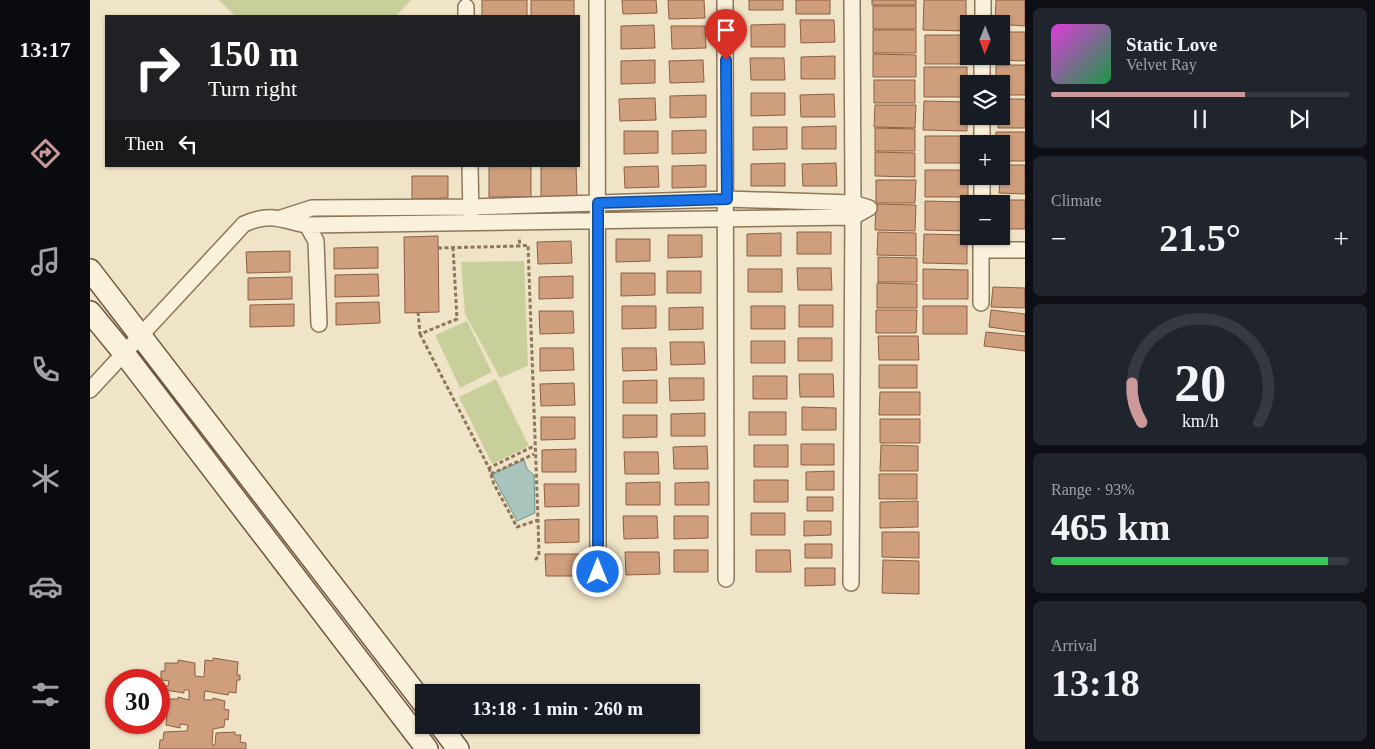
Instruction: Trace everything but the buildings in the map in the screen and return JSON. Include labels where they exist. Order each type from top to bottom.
[{"type":"street","points":[[597,0],[598,572]]},
{"type":"street","points":[[725,0],[727,199],[726,579]]},
{"type":"street","points":[[851,583],[852,0]]},
{"type":"street","points":[[982,15],[983,0]]},
{"type":"street","points":[[470,167],[471,214]]},
{"type":"street","points":[[90,390],[123,352],[244,224],[258,217],[281,218],[308,224],[471,214],[598,203],[727,199],[853,210]]},
{"type":"street","points":[[281,218],[312,208],[471,214],[519,221],[727,218],[853,210]]},
{"type":"street","points":[[308,224],[316,241],[319,324]]},
{"type":"street","points":[[981,245],[981,303]]},
{"type":"street","points":[[994,245],[1025,250]]},
{"type":"street","points":[[90,270],[120,306],[415,692]]},
{"type":"street","points":[[90,312],[123,352],[428,749]]},
{"type":"street","points":[[447,734],[458,749]]},
{"type":"path","points":[[519,221],[520,246]]},
{"type":"path","points":[[438,248],[528,245],[534,454],[538,478],[539,556],[535,560]]},
{"type":"path","points":[[420,334],[457,320],[453,247]]},
{"type":"path","points":[[418,312],[420,334],[517,527],[538,520]]},
{"type":"path","points":[[489,468],[534,446]]},
{"type":"path","points":[[491,474],[534,454]]},
{"type":"green space","points":[[219,0],[411,0],[397,15],[234,15]]},
{"type":"green space","points":[[524,261],[528,366],[500,378],[465,314],[461,262]]},
{"type":"green space","points":[[467,321],[492,372],[460,388],[435,335]]},
{"type":"green space","points":[[496,379],[529,446],[492,464],[459,397]]},
{"type":"water","points":[[524,460],[527,469],[534,475],[535,513],[517,521],[492,474]]},
{"type":"route","points":[[598,572],[598,203],[727,199],[726,60]]}]
